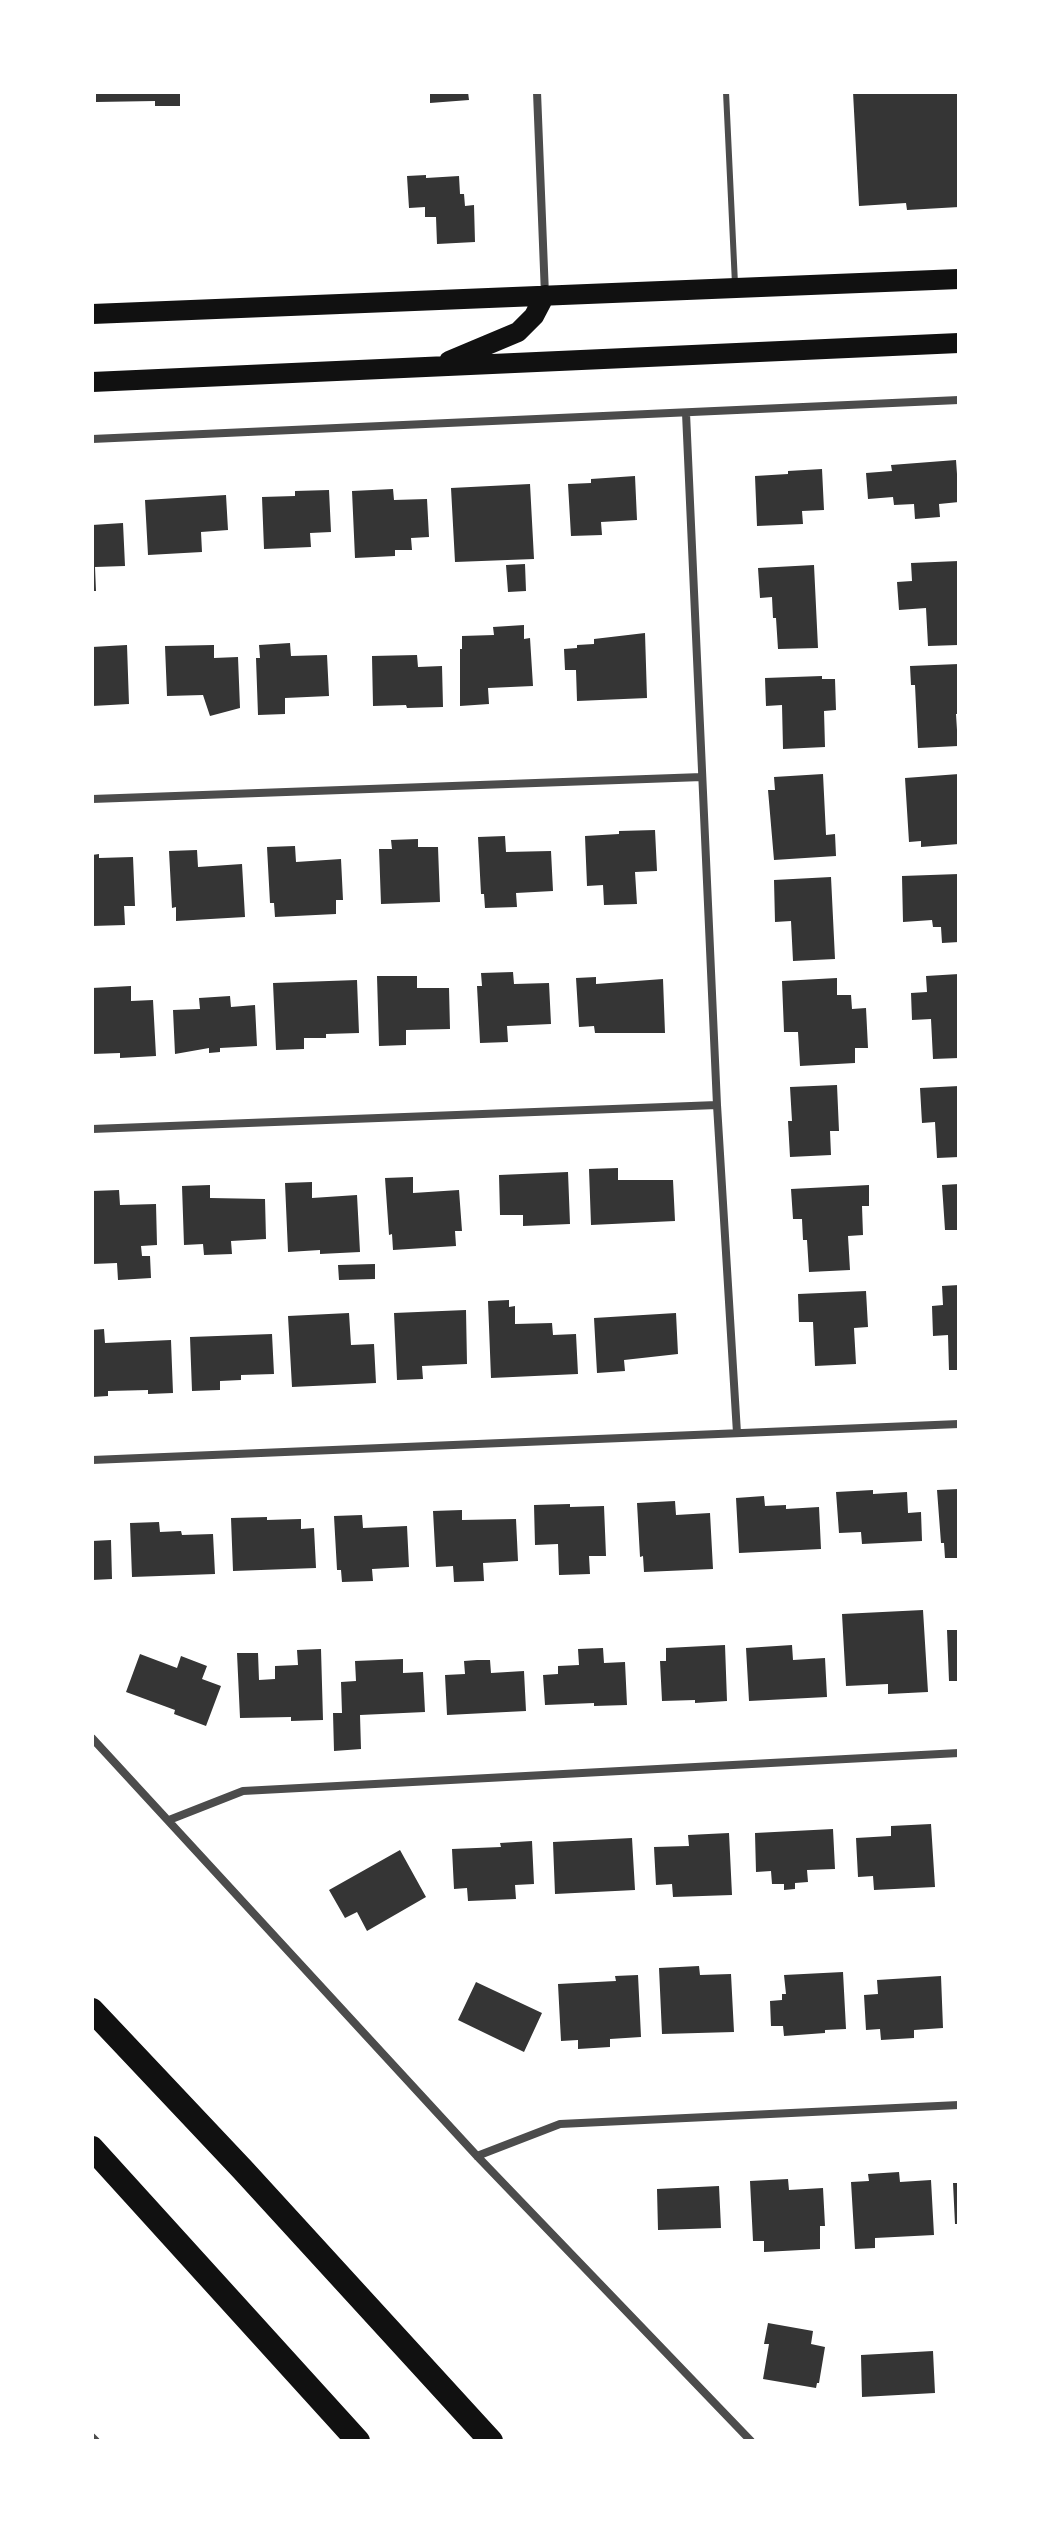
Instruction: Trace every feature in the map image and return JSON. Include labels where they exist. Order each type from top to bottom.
[{"type":"highway","points":[[92,2010],[491,2441]]},
{"type":"highway","points":[[92,2148],[358,2441]]},
{"type":"main road","points":[[92,314],[959,279]]},
{"type":"main road","points":[[434,367],[518,332],[534,316],[545,295]]},
{"type":"main road","points":[[92,382],[959,343]]},
{"type":"street","points":[[537,92],[545,295]]},
{"type":"street","points":[[92,439],[959,400]]},
{"type":"street","points":[[686,413],[717,1105],[737,1433]]},
{"type":"street","points":[[92,799],[702,777]]},
{"type":"street","points":[[92,1129],[717,1105]]},
{"type":"street","points":[[92,1460],[959,1424]]},
{"type":"street","points":[[92,1738],[477,2156],[751,2441]]},
{"type":"street","points":[[169,1820],[243,1791],[959,1753]]},
{"type":"street","points":[[477,2156],[560,2124],[959,2105]]},
{"type":"lane","points":[[726,92],[735,288]]},
{"type":"building","points":[[96,92],[180,92],[180,106],[155,106],[155,101],[96,102]]},
{"type":"building","points":[[430,92],[468,92],[469,100],[430,103]]},
{"type":"building","points":[[853,92],[959,92],[959,207],[907,210],[906,203],[859,206]]},
{"type":"building","points":[[426,175],[426,178],[459,176],[460,194],[464,194],[465,206],[474,205],[475,242],[437,244],[436,217],[425,217],[425,207],[409,208],[407,176]]},
{"type":"building","points":[[956,460],[959,502],[939,504],[940,517],[915,519],[914,504],[894,505],[893,497],[868,499],[866,473],[892,471],[891,465]]},
{"type":"building","points":[[822,469],[824,510],[802,511],[803,524],[757,526],[755,476]]},
{"type":"building","points":[[635,476],[637,520],[601,522],[602,535],[571,536],[568,484]]},
{"type":"building","points":[[530,484],[534,559],[455,562],[451,488]]},
{"type":"building","points":[[393,489],[394,500],[427,499],[429,537],[411,538],[412,550],[395,550],[395,556],[355,558],[352,491]]},
{"type":"building","points":[[329,490],[331,532],[310,533],[311,547],[264,549],[262,497],[295,496],[295,491]]},
{"type":"building","points":[[226,495],[228,530],[201,532],[202,552],[148,555],[145,500]]},
{"type":"building","points":[[123,523],[125,566],[95,567],[96,591],[92,591],[92,525]]},
{"type":"building","points":[[959,561],[958,645],[928,646],[926,608],[899,610],[897,582],[912,581],[911,563]]},
{"type":"building","points":[[525,564],[526,591],[508,592],[506,565]]},
{"type":"building","points":[[814,565],[818,648],[778,649],[772,597],[760,598],[758,568]]},
{"type":"building","points":[[524,625],[524,639],[530,638],[533,686],[488,688],[489,704],[460,706],[462,636],[494,635],[493,627]]},
{"type":"building","points":[[645,633],[647,698],[577,701],[576,670],[565,670],[564,649],[594,644],[594,639]]},
{"type":"building","points":[[290,643],[291,656],[327,655],[329,696],[285,698],[285,714],[258,715],[256,658],[260,658],[259,645]]},
{"type":"building","points":[[127,645],[129,704],[92,706],[92,647]]},
{"type":"building","points":[[214,645],[214,658],[238,657],[240,708],[210,716],[203,695],[167,696],[165,646]]},
{"type":"building","points":[[417,655],[418,667],[442,666],[443,707],[373,706],[372,656]]},
{"type":"building","points":[[959,664],[958,746],[918,748],[915,685],[911,685],[910,666]]},
{"type":"building","points":[[822,676],[822,679],[835,679],[836,710],[824,711],[825,747],[783,749],[782,705],[766,706],[765,678]]},
{"type":"building","points":[[823,774],[826,835],[835,834],[836,856],[774,860],[768,790],[775,790],[774,777]]},
{"type":"building","points":[[959,774],[959,844],[921,847],[921,841],[909,842],[905,778]]},
{"type":"building","points":[[655,830],[657,871],[635,872],[637,904],[604,905],[603,885],[587,886],[585,836]]},
{"type":"building","points":[[505,836],[506,852],[551,851],[553,891],[516,893],[517,907],[485,908],[484,894],[481,894],[478,837]]},
{"type":"building","points":[[418,839],[418,847],[438,847],[440,902],[381,904],[379,849],[392,849],[391,840]]},
{"type":"building","points":[[295,846],[296,862],[341,859],[343,900],[336,900],[336,914],[275,917],[274,903],[270,903],[267,847]]},
{"type":"building","points":[[197,850],[198,867],[242,864],[245,917],[176,921],[176,907],[172,908],[169,851]]},
{"type":"building","points":[[99,854],[99,858],[133,857],[135,906],[124,906],[125,925],[92,926],[92,855]]},
{"type":"building","points":[[959,874],[959,942],[942,943],[941,927],[933,927],[932,920],[903,922],[902,876]]},
{"type":"building","points":[[831,877],[835,959],[793,961],[791,921],[775,922],[774,880]]},
{"type":"building","points":[[513,972],[514,984],[549,983],[551,1024],[507,1026],[508,1042],[480,1043],[477,986],[482,986],[481,973]]},
{"type":"building","points":[[959,974],[959,1058],[933,1059],[931,1019],[912,1020],[911,993],[927,992],[926,976]]},
{"type":"building","points":[[377,976],[417,976],[417,988],[449,988],[450,1029],[406,1030],[406,1045],[379,1046]]},
{"type":"building","points":[[596,977],[596,984],[663,979],[665,1033],[595,1033],[594,1026],[579,1027],[576,978]]},
{"type":"building","points":[[837,978],[837,995],[851,995],[852,1009],[866,1008],[868,1048],[855,1048],[855,1063],[800,1066],[798,1032],[784,1032],[782,981]]},
{"type":"building","points":[[357,980],[359,1033],[304,1038],[304,1049],[276,1050],[273,983]]},
{"type":"building","points":[[131,986],[131,1001],[153,1000],[156,1056],[120,1058],[120,1053],[92,1054],[92,988]]},
{"type":"building","points":[[230,996],[231,1007],[255,1005],[257,1046],[220,1048],[220,1052],[209,1053],[209,1048],[175,1054],[173,1010],[200,1009],[199,998]]},
{"type":"building","points":[[837,1085],[839,1131],[830,1131],[831,1155],[790,1157],[790,1087]]},
{"type":"building","points":[[959,1086],[959,1157],[937,1158],[935,1122],[922,1123],[920,1088]]},
{"type":"building","points":[[618,1168],[618,1180],[673,1180],[675,1221],[591,1225],[589,1169]]},
{"type":"building","points":[[568,1172],[570,1224],[523,1226],[523,1215],[500,1215],[499,1175]]},
{"type":"building","points":[[413,1177],[413,1193],[459,1190],[462,1231],[455,1231],[456,1246],[393,1250],[385,1178]]},
{"type":"building","points":[[312,1182],[312,1198],[357,1195],[360,1252],[288,1252],[285,1183]]},
{"type":"building","points":[[959,1184],[959,1230],[945,1230],[942,1185]]},
{"type":"building","points":[[210,1185],[210,1198],[265,1199],[266,1239],[231,1241],[232,1254],[204,1255],[203,1244],[184,1245],[182,1186]]},
{"type":"building","points":[[869,1185],[869,1206],[862,1206],[863,1235],[848,1236],[850,1270],[809,1272],[807,1240],[803,1240],[802,1219],[793,1219],[791,1189]]},
{"type":"building","points":[[119,1190],[120,1205],[156,1204],[157,1245],[141,1246],[142,1256],[150,1256],[151,1278],[118,1280],[117,1263],[92,1264],[92,1191]]},
{"type":"building","points":[[375,1264],[375,1279],[339,1280],[338,1265]]},
{"type":"building","points":[[959,1285],[959,1370],[949,1370],[948,1335],[933,1336],[932,1306],[943,1305],[942,1286]]},
{"type":"building","points":[[866,1291],[868,1327],[854,1328],[856,1364],[815,1366],[813,1322],[799,1322],[798,1294]]},
{"type":"building","points":[[509,1300],[509,1307],[515,1306],[515,1324],[552,1323],[553,1335],[576,1334],[578,1374],[491,1378],[488,1301]]},
{"type":"building","points":[[466,1310],[467,1364],[422,1366],[423,1379],[397,1380],[394,1313]]},
{"type":"building","points":[[349,1313],[351,1345],[374,1344],[376,1383],[292,1387],[288,1316]]},
{"type":"building","points":[[676,1313],[678,1354],[624,1360],[625,1371],[597,1373],[594,1318]]},
{"type":"building","points":[[104,1329],[105,1343],[171,1340],[173,1393],[108,1391],[108,1396],[92,1397],[92,1330]]},
{"type":"building","points":[[272,1334],[274,1374],[241,1375],[241,1380],[220,1381],[220,1390],[192,1391],[190,1337]]},
{"type":"building","points":[[959,1489],[959,1558],[945,1558],[937,1490]]},
{"type":"building","points":[[873,1490],[873,1494],[907,1492],[908,1513],[921,1512],[922,1541],[862,1544],[861,1532],[839,1533],[836,1492]]},
{"type":"building","points":[[764,1496],[765,1506],[786,1505],[786,1509],[819,1507],[821,1549],[739,1553],[736,1498]]},
{"type":"building","points":[[675,1501],[676,1515],[710,1513],[713,1569],[644,1572],[643,1556],[640,1557],[637,1503]]},
{"type":"building","points":[[570,1504],[570,1507],[604,1506],[606,1556],[589,1556],[590,1574],[559,1575],[558,1544],[535,1545],[534,1505]]},
{"type":"building","points":[[462,1510],[462,1520],[516,1519],[518,1561],[483,1563],[484,1581],[454,1582],[453,1566],[436,1567],[433,1511]]},
{"type":"building","points":[[362,1515],[363,1528],[407,1526],[409,1567],[372,1569],[373,1581],[342,1582],[341,1570],[337,1570],[334,1516]]},
{"type":"building","points":[[267,1517],[267,1520],[301,1519],[301,1529],[314,1528],[316,1568],[233,1571],[231,1518]]},
{"type":"building","points":[[159,1522],[160,1532],[213,1534],[215,1574],[132,1577],[130,1523]]},
{"type":"building","points":[[111,1540],[112,1579],[92,1580],[92,1541]]},
{"type":"building","points":[[923,1610],[928,1692],[888,1694],[888,1684],[846,1686],[842,1614]]},
{"type":"building","points":[[947,1630],[959,1630],[959,1681],[949,1681]]},
{"type":"building","points":[[725,1645],[727,1701],[662,1701],[660,1661],[666,1661],[666,1648]]},
{"type":"building","points":[[792,1645],[793,1660],[825,1658],[827,1697],[749,1701],[746,1648]]},
{"type":"building","points":[[603,1648],[604,1663],[625,1662],[627,1705],[545,1705],[543,1675],[558,1674],[558,1666],[579,1665],[578,1649]]},
{"type":"building","points":[[321,1649],[323,1720],[240,1718],[237,1653],[258,1653],[259,1680],[275,1679],[275,1666],[298,1665],[297,1650]]},
{"type":"building","points":[[140,1654],[177,1668],[181,1656],[207,1666],[202,1679],[221,1686],[206,1726],[174,1714],[175,1710],[126,1692]]},
{"type":"building","points":[[403,1659],[403,1673],[423,1672],[425,1712],[360,1715],[361,1749],[334,1751],[333,1713],[342,1713],[341,1682],[356,1681],[355,1661]]},
{"type":"building","points":[[490,1660],[491,1673],[524,1671],[526,1711],[447,1715],[445,1675],[465,1674],[464,1661]]},
{"type":"building","points":[[931,1824],[935,1887],[874,1890],[873,1876],[858,1877],[856,1838],[891,1836],[891,1826]]},
{"type":"building","points":[[833,1829],[835,1869],[807,1870],[808,1882],[795,1883],[795,1889],[784,1890],[784,1884],[772,1884],[771,1871],[756,1872],[755,1833]]},
{"type":"building","points":[[729,1833],[732,1895],[673,1897],[672,1884],[656,1885],[654,1847],[689,1846],[688,1835]]},
{"type":"building","points":[[632,1838],[635,1890],[555,1894],[553,1842]]},
{"type":"building","points":[[532,1841],[534,1884],[515,1885],[516,1899],[468,1901],[467,1888],[454,1889],[452,1849],[501,1847],[500,1843]]},
{"type":"building","points":[[400,1850],[426,1897],[367,1931],[357,1912],[345,1918],[329,1890]]},
{"type":"building","points":[[699,1966],[700,1975],[731,1974],[734,2032],[662,2034],[659,1968]]},
{"type":"building","points":[[843,1972],[846,2029],[784,2036],[783,2026],[771,2026],[770,2001],[782,2000],[782,1994],[786,1994],[784,1975]]},
{"type":"building","points":[[638,1975],[641,2037],[610,2039],[610,2047],[578,2049],[578,2040],[561,2041],[558,1984],[616,1981],[615,1976]]},
{"type":"building","points":[[941,1976],[943,2028],[914,2030],[914,2038],[881,2040],[880,2029],[866,2030],[864,1995],[878,1994],[877,1980]]},
{"type":"building","points":[[476,1982],[542,2013],[524,2052],[458,2020]]},
{"type":"building","points":[[899,2172],[900,2182],[931,2180],[934,2235],[875,2238],[875,2248],[855,2249],[851,2182],[869,2181],[868,2174]]},
{"type":"building","points":[[788,2179],[789,2190],[823,2188],[825,2226],[820,2226],[820,2249],[764,2252],[764,2241],[753,2241],[750,2181]]},
{"type":"building","points":[[953,2183],[959,2183],[959,2224],[955,2224]]},
{"type":"building","points":[[719,2186],[721,2228],[658,2230],[657,2189]]},
{"type":"building","points":[[768,2323],[813,2331],[811,2344],[825,2347],[816,2388],[763,2379],[769,2344],[764,2344]]},
{"type":"building","points":[[933,2351],[935,2393],[862,2397],[861,2355]]}]
